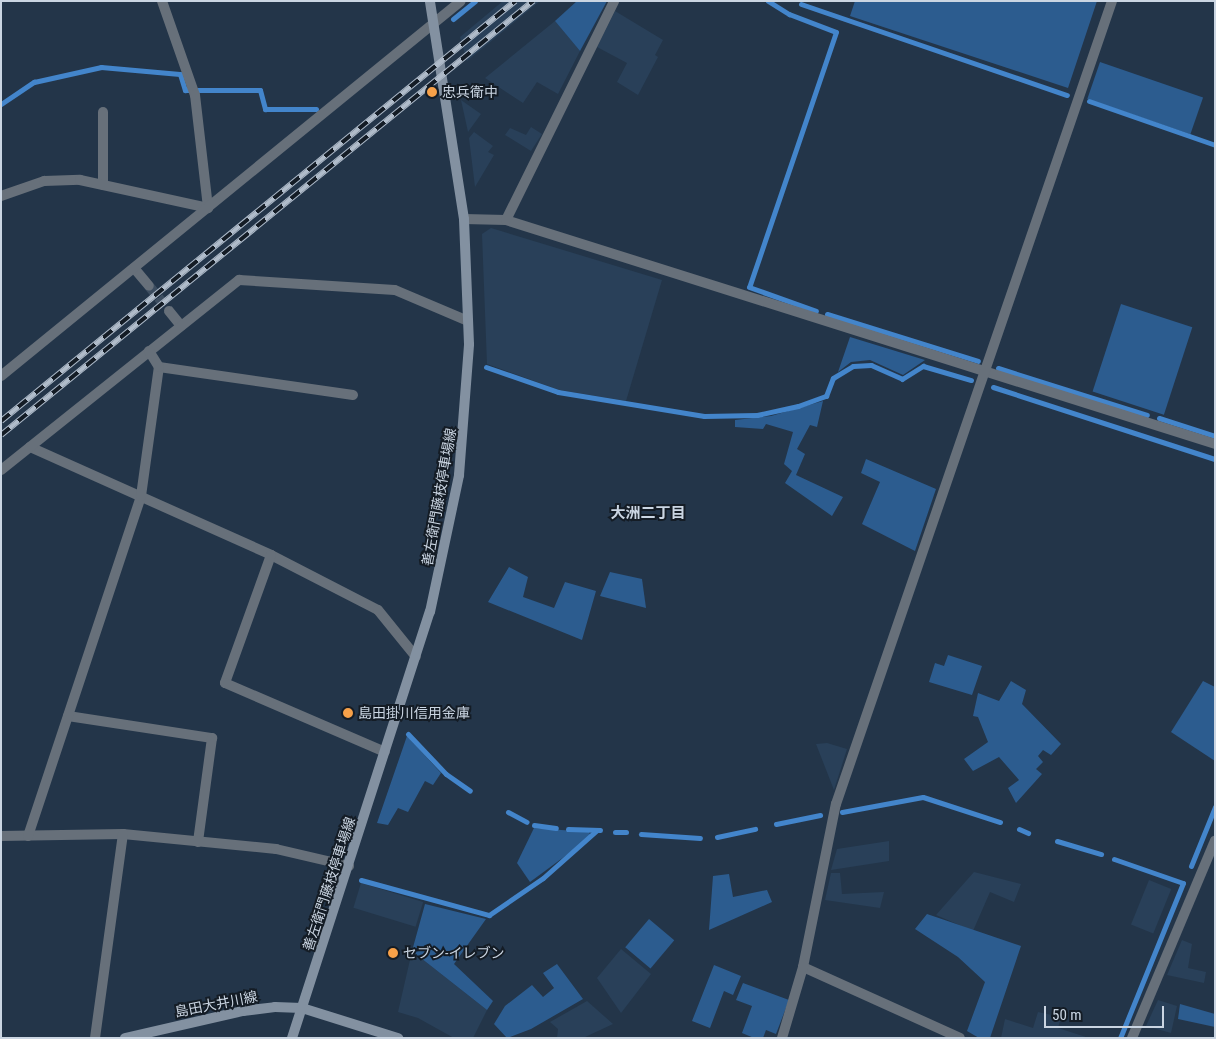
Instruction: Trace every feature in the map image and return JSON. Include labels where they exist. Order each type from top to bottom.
[{"type":"main road","name":"善左衛門藤枝停車場線","points":[[292,1038],[416,657],[447,544],[459,475],[466,413],[468,321],[464,219],[430,1]]},
{"type":"main road","name":"島田大井川線","points":[[125,1038],[243,1011],[302,1008],[398,1038]]},
{"type":"street","points":[[162,1],[195,95],[208,208]]},
{"type":"street","points":[[1,376],[461,1]]},
{"type":"street","points":[[506,220],[614,1]]},
{"type":"street","points":[[782,1038],[803,967],[836,804],[1112,1]]},
{"type":"street","points":[[102,112],[103,185]]},
{"type":"street","points":[[1,196],[44,181],[80,180],[208,208]]},
{"type":"street","points":[[464,219],[506,220],[1215,444]]},
{"type":"street","points":[[134,268],[149,286]]},
{"type":"street","points":[[1,470],[239,280],[395,290],[468,321]]},
{"type":"street","points":[[169,311],[181,326]]},
{"type":"street","points":[[28,836],[141,496],[159,367],[149,351]]},
{"type":"street","points":[[159,367],[353,395]]},
{"type":"street","points":[[30,447],[271,555],[378,610],[416,657]]},
{"type":"street","points":[[271,555],[225,683],[385,752]]},
{"type":"street","points":[[68,716],[212,738],[198,842]]},
{"type":"street","points":[[95,1038],[123,834]]},
{"type":"street","points":[[1,836],[123,834],[276,849],[349,866]]},
{"type":"street","points":[[1132,1038],[1215,841]]},
{"type":"street","points":[[803,967],[960,1038]]},
{"type":"shaded area","points":[[503,1],[540,1],[467,61],[460,37]]},
{"type":"shaded area","points":[[577,1],[607,1],[580,51],[555,21]]},
{"type":"shaded area","points":[[855,1],[1097,1],[1068,88],[850,16]]},
{"type":"shaded area","points":[[615,11],[663,40],[655,55],[658,57],[638,95],[617,82],[627,63],[597,47]]},
{"type":"shaded area","points":[[555,21],[580,51],[558,94],[537,82],[523,103],[485,78]]},
{"type":"shaded area","points":[[1100,62],[1203,97],[1190,134],[1087,99]]},
{"type":"shaded area","points":[[461,100],[481,114],[468,132]]},
{"type":"shaded area","points":[[531,127],[542,134],[531,151],[505,135],[510,128],[526,135]]},
{"type":"shaded area","points":[[474,132],[493,146],[488,152],[494,155],[475,187],[469,138]]},
{"type":"shaded area","points":[[491,228],[662,280],[626,401],[559,390],[487,364],[482,234]]},
{"type":"shaded area","points":[[1121,304],[1192,327],[1164,415],[1093,391]]},
{"type":"shaded area","points":[[850,337],[925,360],[903,375],[870,360],[851,362],[838,372]]},
{"type":"shaded area","points":[[823,401],[817,427],[810,425],[797,449],[805,454],[796,475],[843,497],[832,516],[785,483],[792,471],[784,464],[793,432],[766,424],[763,429],[735,427],[735,420],[771,416]]},
{"type":"shaded area","points":[[866,459],[936,489],[915,551],[862,524],[880,482],[861,473]]},
{"type":"shaded area","points":[[509,567],[528,577],[523,597],[554,608],[565,582],[596,591],[582,640],[488,602]]},
{"type":"shaded area","points":[[610,572],[642,579],[646,608],[600,596]]},
{"type":"shaded area","points":[[948,655],[982,666],[972,695],[929,682],[935,663],[944,666]]},
{"type":"shaded area","points":[[1011,681],[1026,690],[1022,704],[1061,744],[1051,755],[1043,750],[1038,756],[1043,762],[1036,769],[1042,774],[1016,803],[1008,788],[1019,780],[999,757],[973,771],[964,759],[988,742],[978,717],[973,716],[978,693],[999,701]]},
{"type":"shaded area","points":[[1203,681],[1215,687],[1215,761],[1171,732]]},
{"type":"shaded area","points":[[407,736],[441,773],[433,785],[425,781],[408,812],[398,808],[388,825],[377,823]]},
{"type":"shaded area","points":[[827,743],[847,749],[834,790],[816,744]]},
{"type":"shaded area","points":[[534,828],[589,832],[591,837],[530,882],[517,863]]},
{"type":"shaded area","points":[[889,841],[889,861],[831,870],[837,849]]},
{"type":"shaded area","points":[[974,872],[1021,884],[1014,902],[990,892],[973,931],[936,915]]},
{"type":"shaded area","points":[[831,873],[840,873],[842,894],[884,892],[880,908],[825,900]]},
{"type":"shaded area","points":[[729,874],[733,897],[767,890],[772,902],[709,930],[713,876]]},
{"type":"shaded area","points":[[1149,880],[1171,889],[1153,933],[1131,925]]},
{"type":"shaded area","points":[[361,883],[423,902],[416,927],[353,908]]},
{"type":"shaded area","points":[[425,904],[486,919],[454,964],[493,1001],[487,1010],[412,951]]},
{"type":"shaded area","points":[[927,914],[1021,946],[990,1038],[979,1038],[967,1031],[985,982],[958,957],[915,929]]},
{"type":"shaded area","points":[[649,919],[674,940],[650,969],[625,947]]},
{"type":"shaded area","points":[[1182,940],[1192,944],[1188,968],[1206,972],[1204,983],[1167,975]]},
{"type":"shaded area","points":[[621,949],[651,974],[621,1013],[597,978]]},
{"type":"shaded area","points":[[412,951],[487,1010],[473,1038],[454,1038],[418,1018],[398,1012]]},
{"type":"shaded area","points":[[557,964],[583,999],[531,1029],[507,1038],[494,1024],[505,1006],[532,985],[543,997],[554,988],[543,973]]},
{"type":"shaded area","points":[[714,965],[741,976],[733,995],[724,991],[710,1028],[692,1021]]},
{"type":"shaded area","points":[[743,983],[789,1000],[776,1034],[766,1030],[763,1038],[754,1038],[742,1033],[752,1006],[736,1000]]},
{"type":"shaded area","points":[[1158,1000],[1177,1006],[1171,1033],[1146,1026]]},
{"type":"shaded area","points":[[587,1001],[613,1024],[583,1038],[557,1038],[558,1029],[550,1022]]},
{"type":"shaded area","points":[[1180,1004],[1215,1014],[1215,1027],[1178,1019]]},
{"type":"shaded area","points":[[1038,1012],[1061,1017],[1058,1028],[1089,1038],[1001,1038],[1005,1019],[1033,1028]]},
{"type":"waterway","points":[[453,19],[475,1]]},
{"type":"waterway","points":[[768,1],[789,14],[836,32],[749,287],[816,311]]},
{"type":"waterway","points":[[801,4],[1067,95]]},
{"type":"waterway","points":[[1,104],[34,82],[101,67],[180,74],[185,90],[260,90],[265,109],[316,109]]},
{"type":"waterway","points":[[1089,101],[1215,145]]},
{"type":"waterway","points":[[827,314],[978,361]]},
{"type":"waterway","points":[[486,367],[558,392],[704,416],[757,415],[798,406],[826,396],[833,378],[853,366],[871,365],[902,379],[923,366],[971,380]]},
{"type":"waterway","points":[[998,368],[1147,415]]},
{"type":"waterway","points":[[993,387],[1215,459]]},
{"type":"waterway","points":[[1159,418],[1215,436]]},
{"type":"waterway","points":[[408,734],[446,774],[470,791]]},
{"type":"waterway","points":[[842,812],[923,797],[1000,822]]},
{"type":"waterway","points":[[1191,866],[1215,807]]},
{"type":"waterway","points":[[508,812],[527,822]]},
{"type":"waterway","points":[[776,824],[820,815]]},
{"type":"waterway","points":[[534,825],[556,828]]},
{"type":"waterway","points":[[568,829],[600,830]]},
{"type":"waterway","points":[[717,837],[755,829]]},
{"type":"waterway","points":[[1019,829],[1028,833]]},
{"type":"waterway","points":[[361,880],[489,915],[543,878],[597,830]]},
{"type":"waterway","points":[[615,832],[626,832]]},
{"type":"waterway","points":[[641,834],[700,838]]},
{"type":"waterway","points":[[1057,841],[1101,854]]},
{"type":"waterway","points":[[1114,859],[1183,883],[1120,1038]]},
{"type":"tunnel","points":[[149,286],[169,311]]},
{"type":"railway","points":[[1,421],[515,1]]},
{"type":"railway","points":[[1,435],[533,1]]},
{"type":"place","name":"忠兵衛中","points":[[432,92]]},
{"type":"place","name":"島田掛川信用金庫","points":[[348,713]]},
{"type":"place","name":"セブン-イレブン","points":[[393,953]]},
{"type":"district","name":"大洲二丁目","points":[[648,514]]}]
